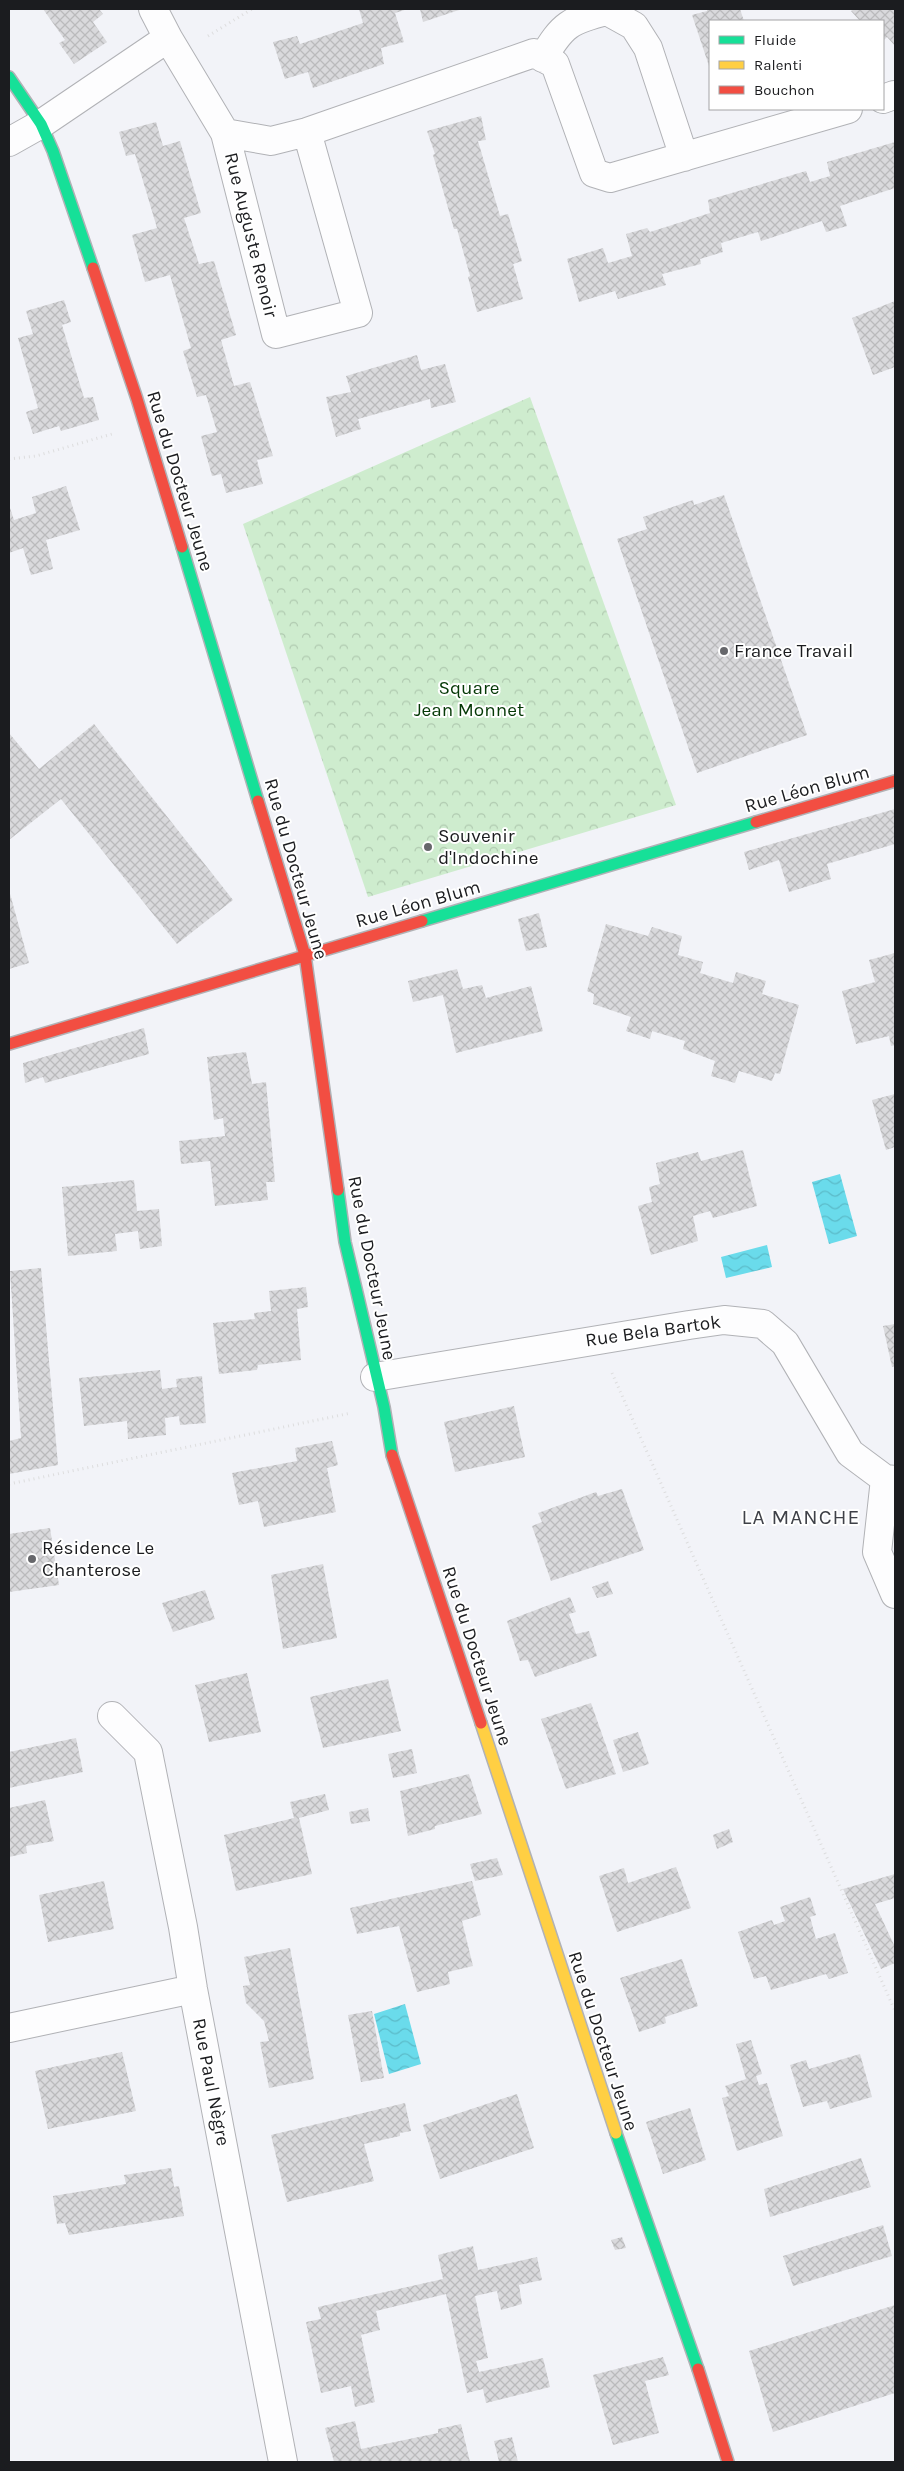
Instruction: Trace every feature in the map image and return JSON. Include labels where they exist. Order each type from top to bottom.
[{"type":"street","name":"Rue Auguste Renoir","points":[[153,9],[225,133],[276,334],[358,313],[307,132]]},
{"type":"street","points":[[684,157],[648,48],[634,26],[606,11],[577,18],[556,35],[543,58],[555,64],[594,173],[610,178],[684,157],[845,110]]},
{"type":"street","points":[[9,142],[173,46]]},
{"type":"street","name":"Rue Auguste Renoir","points":[[225,133],[271,141],[307,132],[534,53],[543,58]]},
{"type":"street","name":"Rue du Docteur Jeune","points":[[9,77],[41,124],[53,151],[145,425],[305,955],[345,1242],[375,1377],[384,1407],[389,1445],[632,2183],[684,2327],[728,2462]]},
{"type":"street","name":"Rue Léon Blum","points":[[9,1044],[895,781]]},
{"type":"street","name":"Rue Bela Bartok","points":[[375,1377],[597,1338],[724,1320],[763,1324],[785,1343],[850,1453],[890,1479],[877,1552],[895,1594]]},
{"type":"street","name":"Rue Paul Nègre","points":[[112,1716],[148,1752],[183,1927],[193,1989],[283,2462]]},
{"type":"street","points":[[9,2028],[193,1989]]},
{"type":"path","points":[[173,46],[252,9]]},
{"type":"path","points":[[9,459],[36,456],[145,425]]},
{"type":"path","points":[[597,1338],[895,2011]]},
{"type":"path","points":[[9,1484],[384,1407]]},
{"type":"green space","name":"Square Jean Monnet","points":[[530,397],[676,805],[368,897],[243,524]]},
{"type":"water","points":[[840,1174],[857,1236],[829,1244],[812,1182]]},
{"type":"water","points":[[767,1245],[772,1267],[726,1278],[721,1257]]},
{"type":"water","points":[[405,2004],[421,2064],[389,2074],[374,2014]]},
{"type":"building","points":[[43,9],[99,9],[103,14],[93,22],[107,42],[74,64],[59,43],[65,40]]},
{"type":"building","points":[[359,9],[408,9],[395,13],[404,42],[381,48],[384,64],[313,88],[308,72],[285,79],[273,42],[297,36],[300,44],[363,23]]},
{"type":"building","points":[[420,9],[462,9],[423,22]]},
{"type":"building","points":[[707,9],[740,9],[744,20],[709,20],[709,66],[692,15],[707,11]]},
{"type":"building","points":[[854,9],[895,9],[895,46],[887,37],[884,40],[884,20],[859,20],[851,11]]},
{"type":"building","points":[[481,116],[486,140],[478,141],[500,216],[508,214],[522,261],[513,264],[523,299],[477,312],[468,277],[470,276],[457,229],[454,229],[433,155],[435,154],[427,131]]},
{"type":"building","points":[[156,122],[163,146],[180,141],[201,213],[184,218],[199,264],[214,261],[236,335],[221,340],[234,386],[250,382],[273,456],[257,460],[263,484],[226,493],[221,474],[212,476],[201,436],[217,432],[206,395],[197,397],[183,351],[191,348],[170,275],[145,282],[132,235],[157,228],[135,154],[126,156],[119,132]]},
{"type":"building","points":[[895,142],[895,188],[840,206],[847,226],[826,232],[822,221],[761,241],[758,232],[721,243],[723,252],[700,259],[701,264],[662,274],[666,285],[618,299],[615,291],[579,302],[567,259],[603,248],[608,263],[632,256],[626,234],[647,228],[650,232],[710,213],[708,200],[806,171],[810,182],[830,176],[827,162]]},
{"type":"building","points":[[64,300],[71,322],[62,325],[84,398],[93,397],[99,420],[61,431],[59,426],[33,434],[26,412],[38,408],[18,338],[33,334],[26,311]]},
{"type":"building","points":[[895,301],[895,367],[873,375],[852,318]]},
{"type":"building","points":[[417,355],[421,370],[445,364],[456,402],[431,408],[430,399],[358,419],[361,429],[336,437],[326,397],[351,392],[346,376]]},
{"type":"building","points":[[66,486],[80,530],[46,540],[53,569],[31,575],[23,548],[9,553],[9,505],[14,520],[36,513],[32,497]]},
{"type":"building","points":[[724,495],[807,735],[697,773],[617,539],[647,529],[643,517],[693,500],[694,505]]},
{"type":"building","points":[[94,724],[233,900],[177,944],[61,799],[9,840],[9,733],[39,769]]},
{"type":"building","points":[[895,809],[895,844],[827,864],[831,879],[789,892],[779,860],[749,870],[744,852]]},
{"type":"building","points":[[9,890],[29,963],[9,969]]},
{"type":"building","points":[[539,913],[547,947],[526,951],[518,919]]},
{"type":"building","points":[[606,924],[648,936],[652,927],[682,936],[678,955],[703,962],[700,973],[733,983],[736,972],[766,981],[762,994],[799,1005],[780,1074],[775,1073],[772,1081],[739,1071],[735,1083],[711,1076],[715,1061],[683,1049],[685,1041],[652,1031],[650,1039],[626,1031],[631,1017],[593,1004],[594,994],[587,991]]},
{"type":"building","points":[[895,953],[895,1045],[891,1046],[889,1036],[856,1044],[842,991],[875,982],[869,960]]},
{"type":"building","points":[[457,969],[463,989],[482,985],[486,998],[531,986],[543,1031],[456,1053],[443,995],[413,1002],[408,981]]},
{"type":"building","points":[[144,1028],[149,1054],[45,1083],[43,1077],[25,1083],[23,1063]]},
{"type":"building","points":[[246,1052],[252,1084],[266,1082],[275,1182],[266,1182],[268,1200],[215,1206],[210,1161],[181,1164],[179,1141],[225,1136],[223,1118],[214,1120],[207,1057]]},
{"type":"building","points":[[895,1094],[895,1147],[886,1150],[872,1100]]},
{"type":"building","points":[[743,1150],[757,1206],[713,1218],[710,1211],[693,1216],[698,1241],[651,1255],[638,1206],[652,1202],[649,1187],[660,1184],[656,1163],[698,1152],[701,1161]]},
{"type":"building","points":[[134,1180],[137,1211],[159,1209],[162,1246],[140,1249],[138,1231],[115,1234],[117,1251],[68,1256],[62,1187]]},
{"type":"building","points":[[41,1268],[58,1465],[9,1474],[9,1441],[21,1438],[10,1271]]},
{"type":"building","points":[[306,1287],[308,1307],[297,1309],[301,1360],[258,1365],[257,1370],[219,1374],[213,1323],[255,1319],[254,1313],[271,1311],[269,1291]]},
{"type":"building","points":[[895,1324],[895,1366],[892,1367],[883,1326]]},
{"type":"building","points":[[160,1370],[162,1389],[177,1387],[176,1379],[202,1376],[206,1423],[180,1425],[179,1416],[165,1418],[166,1435],[128,1439],[127,1421],[84,1426],[79,1378]]},
{"type":"building","points":[[514,1406],[525,1457],[455,1472],[444,1422]]},
{"type":"building","points":[[332,1441],[338,1465],[327,1468],[336,1512],[264,1527],[258,1501],[239,1505],[232,1473],[297,1461],[295,1448]]},
{"type":"building","points":[[622,1489],[644,1550],[551,1581],[532,1526],[542,1522],[538,1513],[596,1492],[598,1496]]},
{"type":"building","name":"Résidence Le Chanterose","points":[[50,1528],[59,1585],[9,1592],[9,1534]]},
{"type":"building","points":[[323,1564],[337,1638],[283,1649],[271,1575]]},
{"type":"building","points":[[608,1581],[613,1594],[597,1598],[592,1587]]},
{"type":"building","points":[[205,1590],[215,1619],[173,1632],[162,1603]]},
{"type":"building","points":[[570,1597],[576,1612],[569,1614],[576,1634],[589,1631],[597,1656],[535,1677],[528,1660],[520,1661],[507,1621]]},
{"type":"building","points":[[247,1673],[261,1732],[209,1742],[195,1685]]},
{"type":"building","points":[[388,1679],[401,1731],[323,1748],[310,1697]]},
{"type":"building","points":[[591,1703],[616,1774],[566,1789],[541,1719]]},
{"type":"building","points":[[638,1732],[649,1764],[623,1772],[613,1740]]},
{"type":"building","points":[[76,1738],[83,1772],[9,1788],[9,1752]]},
{"type":"building","points":[[412,1749],[417,1773],[393,1778],[388,1754]]},
{"type":"building","points":[[469,1774],[482,1814],[435,1826],[435,1829],[408,1836],[400,1791]]},
{"type":"building","points":[[325,1794],[329,1810],[299,1818],[312,1874],[236,1891],[224,1835],[294,1818],[290,1802]]},
{"type":"building","points":[[45,1800],[54,1841],[26,1846],[27,1853],[9,1857],[9,1808]]},
{"type":"building","points":[[368,1808],[370,1821],[351,1824],[349,1812]]},
{"type":"building","points":[[729,1829],[733,1842],[717,1849],[713,1835]]},
{"type":"building","points":[[497,1858],[503,1875],[475,1881],[470,1864]]},
{"type":"building","points":[[676,1867],[691,1908],[617,1932],[599,1876],[624,1868],[628,1883]]},
{"type":"building","points":[[895,1874],[895,1898],[875,1904],[895,1947],[895,1963],[881,1969],[843,1889]]},
{"type":"building","points":[[104,1881],[114,1929],[48,1942],[39,1895]]},
{"type":"building","points":[[472,1881],[481,1915],[462,1921],[473,1966],[448,1972],[450,1984],[417,1992],[399,1926],[357,1934],[350,1908]]},
{"type":"building","points":[[810,1897],[816,1915],[810,1917],[816,1939],[835,1933],[848,1973],[829,1979],[826,1974],[771,1990],[766,1976],[754,1979],[738,1932],[772,1920],[774,1925],[785,1921],[780,1907]]},
{"type":"building","points":[[290,1948],[314,2079],[269,2088],[260,2042],[269,2041],[264,2021],[246,2003],[243,1986],[250,1985],[244,1957]]},
{"type":"building","points":[[682,1959],[698,2006],[665,2017],[666,2023],[639,2032],[620,1978]]},
{"type":"building","points":[[372,2011],[384,2078],[361,2082],[348,2015]]},
{"type":"building","points":[[751,2040],[762,2074],[756,2076],[759,2085],[767,2083],[783,2136],[737,2151],[722,2098],[729,2096],[725,2086],[746,2079],[736,2044]]},
{"type":"building","points":[[122,2052],[136,2111],[48,2129],[35,2071]]},
{"type":"building","points":[[860,2054],[872,2097],[830,2109],[827,2101],[803,2107],[790,2065],[806,2060],[809,2069]]},
{"type":"building","points":[[517,2094],[534,2148],[440,2179],[423,2125]]},
{"type":"building","points":[[405,2103],[411,2131],[400,2133],[400,2136],[364,2144],[374,2181],[287,2202],[271,2135]]},
{"type":"building","points":[[690,2108],[706,2160],[663,2174],[646,2122]]},
{"type":"building","points":[[861,2158],[871,2187],[770,2217],[764,2189]]},
{"type":"building","points":[[171,2168],[174,2187],[179,2186],[184,2216],[69,2235],[65,2223],[57,2224],[53,2196],[126,2184],[124,2175]]},
{"type":"building","points":[[883,2225],[892,2256],[793,2286],[783,2256]]},
{"type":"building","points":[[622,2237],[626,2248],[615,2250],[611,2240]]},
{"type":"building","points":[[473,2246],[478,2270],[537,2257],[542,2280],[519,2285],[522,2304],[501,2310],[497,2291],[475,2296],[488,2358],[476,2361],[479,2372],[543,2358],[550,2387],[486,2403],[483,2389],[467,2393],[446,2294],[376,2311],[380,2330],[361,2335],[375,2402],[355,2407],[351,2386],[321,2393],[306,2322],[321,2319],[318,2307],[443,2279],[438,2255]]},
{"type":"building","points":[[895,2305],[895,2393],[773,2432],[749,2351]]},
{"type":"building","points":[[663,2357],[669,2375],[645,2381],[659,2433],[613,2445],[593,2375]]},
{"type":"building","points":[[355,2421],[361,2449],[438,2433],[438,2429],[461,2424],[470,2462],[334,2462],[325,2428]]},
{"type":"building","points":[[512,2437],[518,2462],[499,2462],[494,2441]]},
{"type":"traffic: fast","points":[[9,77],[41,124],[53,151],[93,268]]},
{"type":"traffic: fast","points":[[182,547],[258,801]]},
{"type":"traffic: fast","points":[[422,921],[756,822]]},
{"type":"traffic: fast","points":[[338,1190],[345,1242],[384,1407],[392,1455]]},
{"type":"traffic: fast","points":[[616,2133],[698,2369]]},
{"type":"traffic: slow","points":[[481,1723],[616,2133]]},
{"type":"traffic: jam","points":[[93,268],[137,399],[182,547]]},
{"type":"traffic: jam","points":[[756,822],[895,781]]},
{"type":"traffic: jam","points":[[258,801],[305,955],[338,1190]]},
{"type":"traffic: jam","points":[[9,1044],[422,921]]},
{"type":"traffic: jam","points":[[392,1455],[481,1723]]},
{"type":"traffic: jam","points":[[698,2369],[728,2462]]},
{"type":"place","name":"France Travail","points":[[724,651]]},
{"type":"place","name":"Souvenir d'Indochine","points":[[428,847]]},
{"type":"place","name":"Résidence Le Chanterose","points":[[32,1559]]},
{"type":"district","name":"LA MANCHE","points":[[801,1517]]}]
